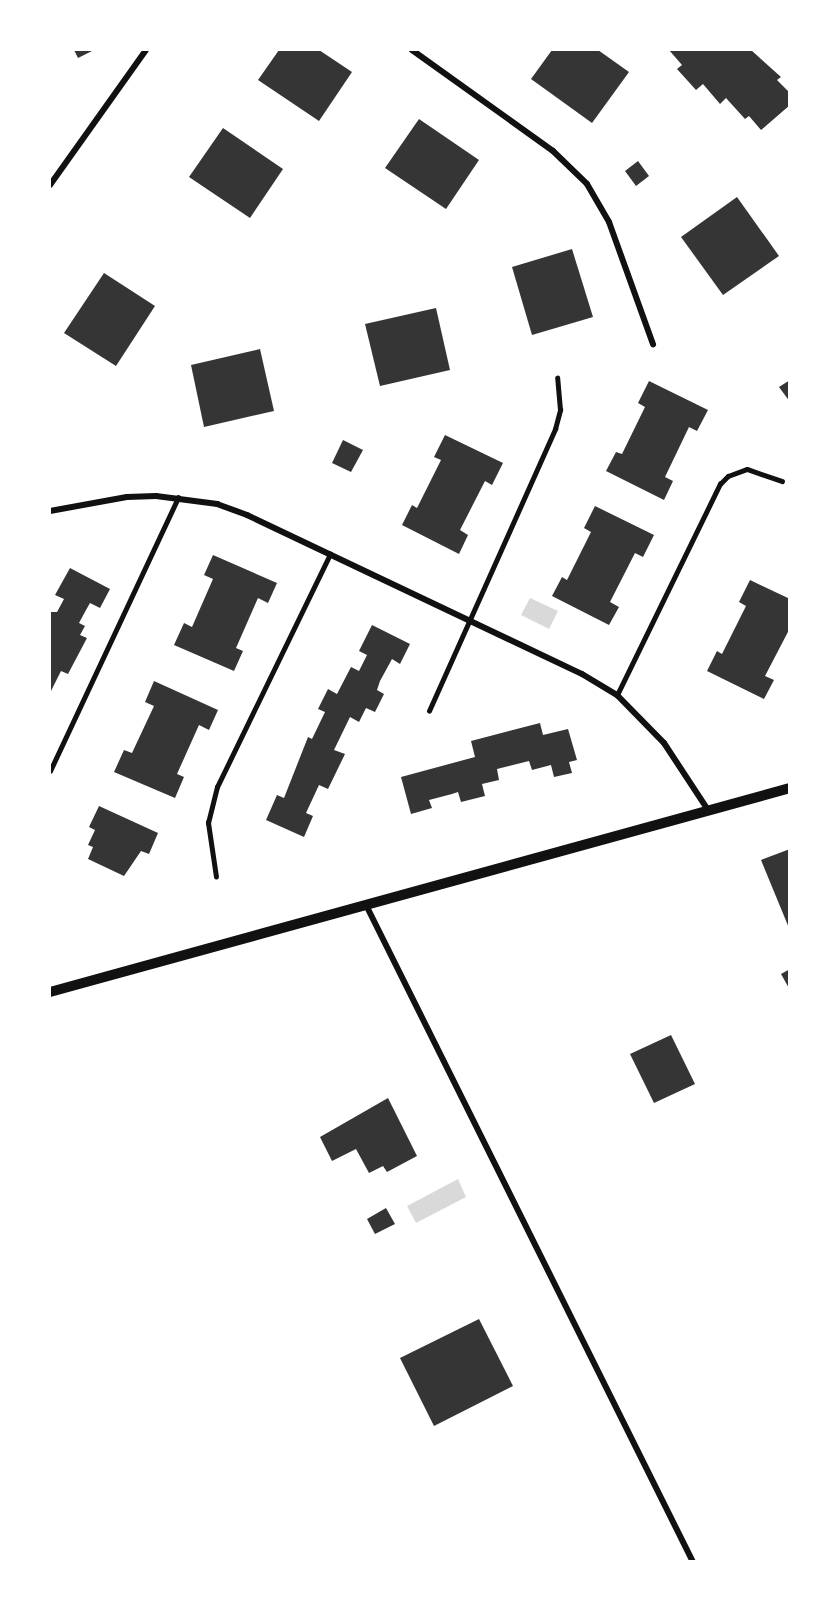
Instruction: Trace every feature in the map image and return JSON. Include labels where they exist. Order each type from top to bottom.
[{"type":"street","points":[[50,185],[146,50]]},
{"type":"street","points":[[412,50],[552,151],[587,184],[609,222],[653,344]]},
{"type":"street","points":[[50,511],[127,497],[178,498],[236,510],[469,620],[617,695],[664,743],[708,810]]},
{"type":"street","points":[[50,992],[789,788]]},
{"type":"street","points":[[366,905],[693,1562]]},
{"type":"lane","points":[[429,711],[555,429],[560,410],[557,378]]},
{"type":"lane","points":[[617,695],[720,484],[728,476],[747,469],[782,481]]},
{"type":"lane","points":[[50,771],[178,498]]},
{"type":"lane","points":[[216,877],[208,823],[217,787],[330,554]]},
{"type":"shaded area","points":[[530,598],[558,611],[549,629],[521,615]]},
{"type":"shaded area","points":[[458,1179],[466,1197],[416,1223],[407,1206]]},
{"type":"building","points":[[74,50],[94,50],[78,58]]},
{"type":"building","points":[[279,50],[319,50],[352,72],[319,121],[258,80]]},
{"type":"building","points":[[552,50],[598,50],[629,72],[592,123],[531,79]]},
{"type":"building","points":[[669,50],[751,50],[781,77],[777,80],[790,93],[790,105],[761,130],[749,116],[745,119],[726,98],[720,104],[703,84],[696,90],[677,69],[682,65]]},
{"type":"building","points":[[419,119],[479,160],[446,209],[385,168]]},
{"type":"building","points":[[223,128],[283,169],[250,218],[189,177]]},
{"type":"building","points":[[638,161],[649,176],[636,186],[625,171]]},
{"type":"building","points":[[737,197],[779,256],[723,295],[681,237]]},
{"type":"building","points":[[572,249],[593,317],[532,335],[512,267]]},
{"type":"building","points":[[104,273],[155,306],[116,366],[64,333]]},
{"type":"building","points":[[436,308],[450,370],[380,386],[365,324]]},
{"type":"building","points":[[260,349],[274,411],[204,427],[191,365]]},
{"type":"building","points":[[790,380],[790,402],[779,387]]},
{"type":"building","points":[[649,381],[708,410],[697,431],[689,427],[665,477],[673,481],[664,500],[606,471],[616,452],[622,454],[645,407],[638,403]]},
{"type":"building","points":[[445,435],[503,463],[492,485],[485,481],[460,530],[468,535],[459,554],[402,525],[412,505],[417,508],[441,460],[434,457]]},
{"type":"building","points":[[343,440],[363,450],[351,472],[332,463]]},
{"type":"building","points":[[595,506],[654,535],[643,557],[635,553],[610,602],[619,607],[609,625],[552,596],[562,577],[567,580],[591,532],[584,528]]},
{"type":"building","points":[[213,555],[277,583],[268,603],[258,598],[236,648],[243,651],[234,671],[174,645],[184,623],[192,627],[213,579],[204,575]]},
{"type":"building","points":[[70,568],[110,589],[100,608],[90,603],[79,623],[85,626],[80,635],[87,638],[68,674],[61,671],[50,693],[50,612],[57,612],[64,599],[55,595]]},
{"type":"building","points":[[750,580],[790,599],[790,628],[765,676],[774,680],[764,699],[707,671],[717,651],[722,654],[746,606],[739,602]]},
{"type":"building","points":[[372,625],[410,644],[400,664],[392,659],[380,681],[377,690],[384,694],[375,712],[366,708],[359,722],[350,717],[334,750],[345,754],[328,789],[319,785],[306,813],[313,816],[304,837],[266,820],[277,795],[284,798],[308,737],[312,739],[325,712],[318,709],[328,689],[337,694],[351,667],[359,671],[367,655],[359,651]]},
{"type":"building","points":[[154,681],[218,710],[209,730],[199,725],[177,774],[184,777],[175,798],[114,772],[124,750],[132,753],[154,706],[145,702]]},
{"type":"building","points":[[540,723],[543,735],[568,729],[577,760],[569,762],[572,773],[554,777],[551,765],[532,770],[529,761],[497,769],[499,780],[482,784],[485,796],[461,802],[458,792],[429,800],[432,808],[411,814],[401,777],[475,757],[471,741]]},
{"type":"building","points":[[99,806],[158,833],[149,854],[141,851],[124,876],[88,859],[93,847],[88,845],[95,830],[89,827]]},
{"type":"building","points":[[790,849],[790,928],[789,928],[761,860]]},
{"type":"building","points":[[790,969],[790,990],[781,974]]},
{"type":"building","points":[[671,1035],[695,1084],[654,1103],[630,1054]]},
{"type":"building","points":[[388,1098],[417,1156],[387,1172],[383,1166],[369,1173],[356,1149],[332,1161],[320,1137]]},
{"type":"building","points":[[386,1208],[395,1224],[375,1234],[367,1219]]},
{"type":"building","points":[[479,1319],[513,1386],[434,1426],[400,1358]]}]
